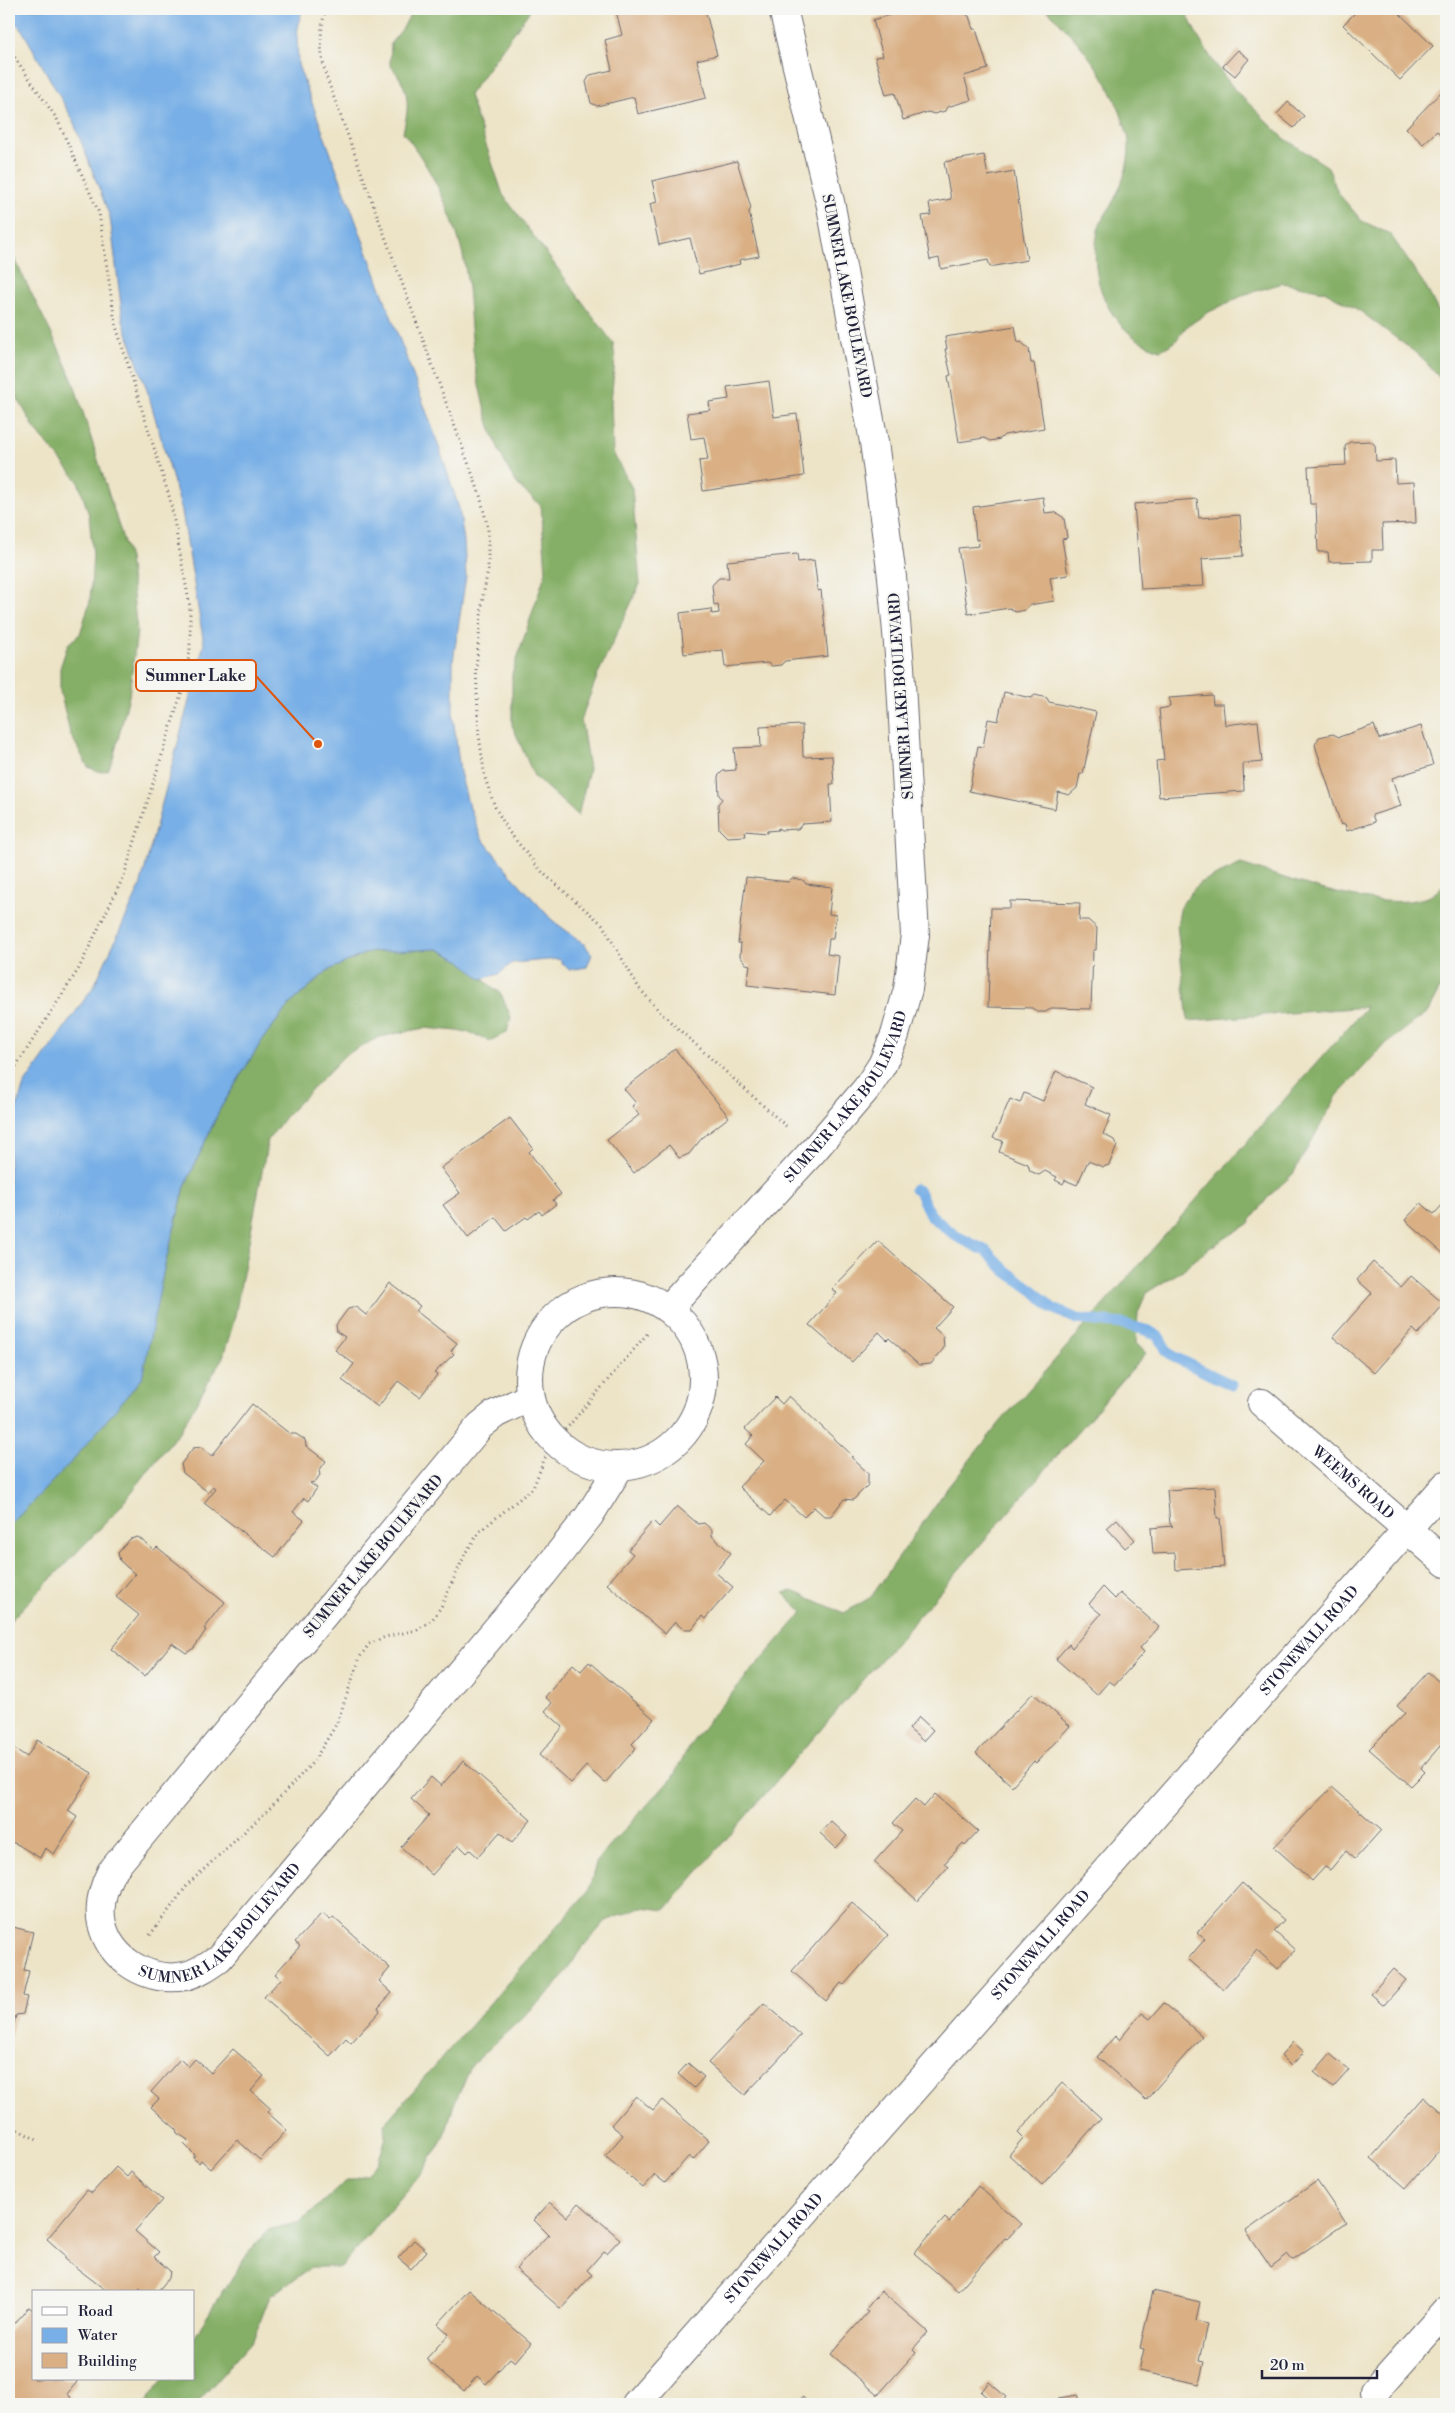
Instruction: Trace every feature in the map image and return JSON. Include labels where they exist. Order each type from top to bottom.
[{"type":"street","name":"SUMNER LAKE BOULEVARD","points":[[668,1309],[813,1151],[867,1088],[882,1065],[895,1035],[908,989],[915,935],[900,666],[892,577],[874,442],[831,206],[783,9]]},
{"type":"street","points":[[606,1293],[630,1293],[653,1300],[668,1309],[690,1334],[700,1357],[703,1383],[699,1408],[687,1431],[668,1449],[646,1461],[620,1466],[594,1464],[570,1454],[555,1442],[537,1418],[530,1397],[528,1373],[534,1350],[545,1328],[562,1311],[582,1298],[606,1293]]},
{"type":"street","name":"SUMNER LAKE BOULEVARD","points":[[530,1397],[495,1414],[480,1426],[111,1872],[103,1888],[102,1924],[109,1941],[119,1955],[133,1967],[150,1974],[168,1978],[187,1976],[204,1969],[219,1958],[543,1574],[589,1516],[620,1466]]},
{"type":"street","name":"WEEMS ROAD","points":[[1262,1402],[1446,1563]]},
{"type":"street","name":"STONEWALL ROAD","points":[[636,2404],[1446,1485]]},
{"type":"street","points":[[1375,2391],[1446,2311]]},
{"type":"path","points":[[326,9],[321,26],[320,54],[326,76],[480,495],[488,529],[488,570],[483,596],[476,668],[479,735],[485,778],[495,807],[509,832],[543,873],[602,924],[639,988],[663,1015],[813,1151]]},
{"type":"path","points":[[9,49],[57,119],[99,213],[115,323],[170,499],[190,607],[190,651],[182,691],[124,876],[78,970],[9,1077]]},
{"type":"path","points":[[133,1967],[150,1934],[189,1883],[268,1810],[314,1761],[338,1723],[360,1657],[370,1644],[386,1637],[418,1630],[432,1620],[441,1608],[466,1552],[480,1532],[533,1488],[545,1458],[555,1442],[668,1309]]},
{"type":"path","points":[[9,2125],[39,2141]]},
{"type":"green space","points":[[413,9],[531,9],[469,95],[503,195],[613,343],[615,359],[611,402],[613,453],[632,488],[640,584],[598,674],[581,719],[589,769],[578,816],[534,776],[512,725],[512,674],[546,571],[541,506],[515,480],[493,436],[475,365],[467,279],[462,251],[452,219],[438,188],[403,132],[407,113],[407,97],[397,73],[390,65],[391,43],[403,28]]},
{"type":"green space","points":[[1046,9],[1182,9],[1186,12],[1198,37],[1213,61],[1235,90],[1284,138],[1328,167],[1338,193],[1362,221],[1390,234],[1426,287],[1439,313],[1446,317],[1446,385],[1420,356],[1360,311],[1324,291],[1283,283],[1246,294],[1209,312],[1186,327],[1175,342],[1161,350],[1143,343],[1129,332],[1116,319],[1107,304],[1096,268],[1095,250],[1100,225],[1114,200],[1124,176],[1129,151],[1128,136],[1118,107],[1102,76],[1082,48]]},
{"type":"green space","points":[[9,248],[60,351],[74,384],[129,558],[137,631],[129,696],[113,759],[108,770],[100,772],[88,767],[70,733],[60,691],[60,668],[68,644],[80,634],[90,601],[93,555],[89,515],[78,481],[35,429],[9,383]]},
{"type":"green space","points":[[1241,864],[1335,893],[1385,901],[1408,901],[1428,897],[1446,882],[1446,976],[1428,1012],[1384,1045],[1337,1096],[1293,1174],[1269,1196],[1248,1224],[1211,1247],[1180,1272],[1146,1293],[1138,1313],[1136,1343],[1146,1353],[665,1910],[641,1907],[606,1921],[581,1949],[555,1987],[472,2065],[454,2104],[445,2135],[422,2173],[341,2267],[312,2267],[270,2296],[253,2340],[196,2404],[145,2404],[162,2380],[195,2380],[195,2335],[248,2253],[268,2230],[300,2222],[345,2182],[367,2174],[378,2163],[386,2137],[385,2123],[589,1890],[596,1863],[608,1847],[673,1777],[688,1748],[711,1717],[803,1612],[783,1593],[793,1591],[844,1613],[871,1597],[948,1487],[1002,1420],[1366,1007],[1188,1021],[1177,925],[1181,905],[1199,883]]},
{"type":"green space","points":[[438,949],[461,961],[501,994],[511,1017],[507,1032],[490,1041],[469,1032],[424,1028],[379,1037],[345,1055],[285,1117],[268,1140],[234,1321],[223,1357],[181,1429],[116,1512],[9,1622],[9,1526],[19,1514],[164,1269],[185,1186],[220,1109],[263,1039],[289,1005],[327,971],[368,952]]},
{"type":"water","points":[[9,9],[302,9],[297,33],[298,65],[434,432],[459,508],[464,541],[466,576],[453,661],[453,716],[460,772],[467,800],[481,837],[513,877],[552,920],[583,943],[592,954],[587,967],[569,970],[559,959],[512,963],[499,974],[481,979],[461,961],[438,949],[368,952],[327,971],[289,1005],[263,1039],[220,1109],[185,1186],[164,1269],[142,1378],[75,1458],[9,1526],[9,1131],[24,1085],[94,986],[140,887],[204,644],[182,511],[148,393],[123,321],[110,217],[72,118],[21,28],[9,17]]},
{"type":"building","points":[[625,9],[705,9],[717,55],[697,60],[706,98],[638,114],[634,97],[597,106],[591,103],[586,82],[590,75],[612,70],[605,40],[622,35],[616,11]]},
{"type":"building","points":[[909,9],[949,9],[951,14],[961,11],[969,16],[973,29],[976,29],[988,69],[964,76],[971,100],[947,107],[945,111],[934,114],[928,112],[903,120],[895,93],[886,95],[875,57],[883,56],[873,20]]},
{"type":"building","points":[[1359,9],[1395,9],[1433,46],[1400,80],[1343,25]]},
{"type":"building","points":[[1238,50],[1249,59],[1235,76],[1223,66]]},
{"type":"building","points":[[1446,87],[1446,140],[1437,131],[1423,144],[1406,128]]},
{"type":"building","points":[[1288,102],[1304,116],[1294,128],[1277,114]]},
{"type":"building","points":[[984,155],[988,176],[1014,171],[1027,260],[990,267],[988,260],[941,269],[939,258],[930,260],[922,216],[931,215],[929,203],[951,199],[944,162]]},
{"type":"building","points":[[737,161],[751,208],[749,212],[759,256],[739,260],[740,264],[699,274],[690,238],[659,245],[650,204],[657,202],[652,181]]},
{"type":"building","points":[[1015,326],[1018,343],[1021,342],[1029,349],[1031,363],[1034,363],[1044,428],[1004,435],[1000,439],[990,441],[984,438],[959,442],[948,376],[951,375],[945,349],[947,349],[945,337]]},
{"type":"building","points":[[769,381],[774,417],[797,414],[804,476],[703,491],[699,461],[708,460],[704,437],[691,439],[687,413],[710,410],[709,402],[729,399],[727,387]]},
{"type":"building","points":[[1370,441],[1375,445],[1376,461],[1395,460],[1396,483],[1414,482],[1416,523],[1382,524],[1383,550],[1372,550],[1372,561],[1329,562],[1328,552],[1318,552],[1316,504],[1310,504],[1308,467],[1346,465],[1345,446],[1350,442]]},
{"type":"building","points":[[1043,497],[1045,513],[1055,512],[1064,518],[1067,538],[1062,539],[1068,575],[1050,578],[1054,601],[1029,605],[1025,610],[1015,612],[1010,608],[968,614],[958,548],[979,546],[978,539],[976,540],[973,507]]},
{"type":"building","points":[[1197,499],[1199,518],[1240,515],[1243,556],[1202,559],[1204,586],[1141,589],[1134,504]]},
{"type":"building","points":[[797,554],[798,562],[814,560],[818,591],[821,590],[828,656],[785,661],[781,665],[772,666],[767,663],[725,667],[723,650],[684,654],[680,613],[711,609],[712,614],[719,613],[718,604],[714,605],[712,585],[719,578],[729,578],[727,561]]},
{"type":"building","points":[[1004,692],[1031,698],[1035,695],[1047,698],[1049,702],[1096,712],[1083,774],[1080,774],[1077,788],[1069,795],[1058,792],[1055,809],[969,791],[978,746],[983,747],[988,719],[998,721]]},
{"type":"building","points":[[1212,695],[1213,704],[1223,704],[1225,725],[1258,721],[1262,762],[1243,764],[1244,791],[1159,797],[1156,761],[1164,760],[1159,709],[1170,707],[1169,698]]},
{"type":"building","points":[[802,725],[803,757],[832,756],[834,784],[830,784],[832,822],[802,824],[798,829],[781,830],[778,828],[778,830],[767,831],[767,833],[745,831],[746,836],[727,837],[719,829],[718,804],[722,799],[719,795],[718,776],[723,771],[736,770],[734,748],[761,747],[760,727]]},
{"type":"building","points":[[1374,725],[1379,739],[1421,726],[1433,765],[1392,778],[1401,806],[1372,815],[1375,822],[1347,831],[1345,824],[1341,825],[1315,745],[1319,737],[1333,734],[1339,737]]},
{"type":"building","points":[[746,877],[788,882],[792,878],[803,880],[806,884],[832,887],[829,914],[836,915],[833,939],[829,939],[827,954],[839,956],[835,995],[747,985],[750,965],[746,964],[740,956],[741,943],[738,943]]},
{"type":"building","points":[[1010,901],[1080,903],[1079,920],[1088,920],[1097,928],[1096,950],[1093,950],[1091,1009],[1051,1008],[1046,1012],[1037,1012],[1032,1008],[988,1007],[991,908],[1010,908]]},
{"type":"building","points":[[675,1049],[729,1117],[702,1138],[689,1154],[679,1158],[669,1145],[634,1173],[607,1140],[639,1115],[632,1106],[636,1103],[624,1089]]},
{"type":"building","points":[[1056,1071],[1092,1087],[1085,1104],[1111,1115],[1103,1134],[1114,1140],[1117,1146],[1109,1165],[1103,1167],[1088,1161],[1077,1185],[1065,1180],[1063,1184],[1055,1180],[1057,1177],[1045,1171],[1039,1175],[1030,1171],[1028,1164],[999,1152],[1003,1141],[993,1138],[1010,1099],[1020,1103],[1024,1093],[1043,1101]]},
{"type":"building","points":[[510,1118],[533,1148],[529,1152],[561,1194],[553,1200],[556,1204],[542,1215],[539,1211],[528,1219],[526,1217],[506,1231],[495,1217],[468,1238],[443,1205],[460,1193],[441,1168]]},
{"type":"building","points":[[1446,1201],[1446,1256],[1405,1220],[1421,1203],[1434,1214]]},
{"type":"building","points":[[878,1241],[953,1307],[934,1328],[943,1336],[944,1348],[931,1364],[919,1365],[889,1338],[887,1340],[879,1332],[852,1362],[809,1325],[837,1293],[832,1289]]},
{"type":"building","points":[[1373,1262],[1401,1287],[1411,1276],[1444,1304],[1418,1334],[1413,1329],[1374,1373],[1333,1337],[1372,1293],[1357,1280]]},
{"type":"building","points":[[390,1283],[420,1306],[416,1311],[457,1343],[451,1351],[454,1354],[434,1373],[437,1375],[420,1397],[398,1381],[378,1407],[342,1380],[354,1364],[335,1350],[345,1337],[337,1332],[336,1325],[348,1309],[356,1307],[366,1315]]},
{"type":"building","points":[[789,1396],[853,1456],[851,1457],[868,1473],[868,1485],[853,1500],[844,1499],[831,1516],[824,1516],[814,1507],[804,1517],[785,1500],[770,1516],[739,1487],[764,1461],[746,1444],[753,1436],[745,1429],[775,1397],[782,1404]]},
{"type":"building","points":[[252,1404],[290,1434],[296,1434],[305,1440],[306,1446],[326,1461],[319,1471],[320,1475],[315,1482],[310,1483],[317,1488],[308,1501],[304,1498],[293,1512],[304,1520],[275,1557],[204,1503],[216,1488],[213,1486],[208,1492],[183,1473],[181,1464],[193,1448],[201,1447],[212,1456]]},
{"type":"building","points":[[1215,1487],[1217,1518],[1220,1518],[1224,1567],[1176,1570],[1175,1553],[1153,1554],[1151,1528],[1173,1526],[1170,1524],[1167,1490]]},
{"type":"building","points":[[677,1506],[698,1524],[704,1523],[712,1530],[712,1536],[731,1553],[715,1572],[733,1587],[705,1619],[702,1616],[692,1629],[683,1629],[675,1622],[665,1634],[607,1584],[633,1554],[628,1550],[653,1521],[659,1527]]},
{"type":"building","points":[[1117,1519],[1135,1540],[1125,1548],[1107,1528]]},
{"type":"building","points":[[138,1537],[154,1550],[157,1547],[225,1602],[204,1629],[206,1630],[194,1648],[186,1653],[172,1643],[145,1676],[111,1649],[139,1615],[116,1597],[135,1574],[120,1561],[118,1553],[130,1539]]},
{"type":"building","points":[[1103,1587],[1115,1599],[1120,1593],[1159,1627],[1140,1648],[1144,1652],[1115,1685],[1109,1681],[1097,1695],[1056,1659],[1069,1644],[1072,1648],[1101,1614],[1089,1604]]},
{"type":"building","points":[[589,1662],[654,1719],[632,1744],[636,1748],[605,1783],[586,1766],[571,1783],[539,1755],[563,1727],[545,1711],[552,1703],[545,1697],[573,1664],[581,1671]]},
{"type":"building","points":[[1428,1672],[1446,1688],[1446,1743],[1443,1747],[1441,1745],[1421,1768],[1425,1772],[1411,1786],[1369,1749],[1405,1713],[1397,1706]]},
{"type":"building","points":[[1033,1693],[1070,1726],[1036,1763],[1034,1761],[1012,1786],[976,1753]]},
{"type":"building","points":[[919,1717],[933,1730],[923,1741],[909,1729]]},
{"type":"building","points":[[37,1740],[92,1773],[68,1811],[77,1817],[54,1854],[45,1848],[40,1858],[15,1843],[9,1843],[9,1745],[27,1757]]},
{"type":"building","points":[[463,1761],[531,1820],[512,1842],[500,1832],[478,1857],[470,1850],[467,1853],[459,1845],[432,1875],[401,1847],[429,1815],[411,1799],[431,1777],[441,1786]]},
{"type":"building","points":[[1332,1787],[1381,1830],[1355,1859],[1346,1851],[1330,1870],[1325,1867],[1312,1881],[1274,1847]]},
{"type":"building","points":[[935,1794],[978,1831],[965,1845],[963,1843],[944,1864],[948,1867],[918,1901],[874,1862],[902,1831],[893,1823],[915,1799],[924,1807]]},
{"type":"building","points":[[831,1821],[847,1836],[836,1848],[820,1833]]},
{"type":"building","points":[[1242,1883],[1284,1920],[1274,1931],[1295,1950],[1278,1969],[1257,1950],[1223,1989],[1188,1959],[1205,1939],[1197,1933]]},
{"type":"building","points":[[852,1903],[888,1935],[844,1985],[841,1983],[826,2001],[792,1971]]},
{"type":"building","points":[[322,1913],[330,1920],[333,1917],[390,1968],[379,1981],[392,1993],[378,2008],[380,2011],[351,2043],[346,2038],[330,2056],[264,1997],[281,1979],[275,1974],[300,1946],[295,1942]]},
{"type":"building","points":[[9,1926],[33,1932],[24,1970],[29,1971],[23,1996],[27,1997],[23,2014],[16,2015],[11,2035],[9,2035]]},
{"type":"building","points":[[1393,1969],[1406,1980],[1384,2005],[1371,1994]]},
{"type":"building","points":[[764,2003],[801,2035],[745,2095],[708,2063]]},
{"type":"building","points":[[1164,2003],[1202,2036],[1146,2100],[1097,2057],[1115,2036],[1119,2040],[1142,2013],[1150,2019]]},
{"type":"building","points":[[1293,2042],[1304,2052],[1291,2066],[1281,2056]]},
{"type":"building","points":[[233,2049],[264,2076],[251,2091],[271,2109],[267,2112],[287,2130],[260,2160],[237,2140],[211,2169],[201,2160],[199,2163],[193,2158],[195,2155],[184,2144],[188,2140],[177,2133],[176,2129],[151,2107],[159,2099],[151,2092],[180,2059],[188,2067],[195,2059],[211,2073]]},
{"type":"building","points":[[1330,2054],[1349,2070],[1333,2088],[1314,2072]]},
{"type":"building","points":[[688,2063],[704,2077],[694,2088],[678,2074]]},
{"type":"building","points":[[1062,2083],[1101,2118],[1042,2185],[1009,2155],[1023,2138],[1018,2133]]},
{"type":"building","points":[[636,2096],[653,2110],[662,2100],[709,2141],[693,2160],[689,2156],[665,2183],[655,2175],[643,2188],[605,2156],[623,2135],[611,2125]]},
{"type":"building","points":[[1424,2097],[1446,2116],[1446,2142],[1406,2188],[1371,2158]]},
{"type":"building","points":[[116,2167],[127,2177],[131,2172],[162,2200],[135,2231],[159,2252],[154,2257],[170,2271],[169,2278],[159,2290],[142,2290],[140,2288],[138,2290],[105,2290],[65,2259],[65,2255],[47,2239],[87,2190],[92,2193]]},
{"type":"building","points":[[1317,2181],[1346,2223],[1292,2260],[1288,2255],[1271,2268],[1246,2231]]},
{"type":"building","points":[[978,2186],[1021,2224],[1007,2239],[1005,2238],[958,2291],[914,2253],[945,2218],[949,2222]]},
{"type":"building","points":[[550,2202],[567,2217],[579,2203],[620,2239],[607,2253],[604,2251],[587,2270],[592,2275],[561,2309],[516,2269],[547,2236],[550,2236],[534,2220]]},
{"type":"building","points":[[414,2240],[427,2251],[411,2269],[398,2258]]},
{"type":"building","points":[[469,2290],[531,2343],[515,2362],[510,2358],[486,2384],[477,2376],[464,2391],[426,2359],[449,2334],[438,2324]]},
{"type":"building","points":[[881,2291],[928,2332],[913,2349],[916,2352],[878,2395],[831,2354],[868,2312],[865,2310]]},
{"type":"building","points":[[1153,2291],[1200,2302],[1196,2321],[1207,2324],[1199,2361],[1204,2362],[1199,2384],[1139,2371],[1144,2349],[1140,2348]]},
{"type":"building","points":[[29,2307],[32,2309],[32,2380],[76,2380],[77,2382],[67,2394],[71,2397],[64,2404],[9,2404],[9,2330]]},
{"type":"building","points":[[989,2382],[1006,2397],[1000,2404],[995,2404],[981,2392]]},
{"type":"building","points":[[1078,2395],[1078,2404],[1059,2404],[1058,2398]]},
{"type":"building","points":[[803,2397],[808,2404],[793,2404]]},
{"type":"waterway","points":[[915,1189],[919,1191],[929,1213],[936,1220],[956,1236],[986,1251],[1006,1271],[1034,1291],[1052,1308],[1077,1319],[1123,1324],[1149,1331],[1159,1337],[1167,1351],[1174,1357],[1232,1385]]},
{"type":"place","name":"Sumner Lake","points":[[318,744]]}]
